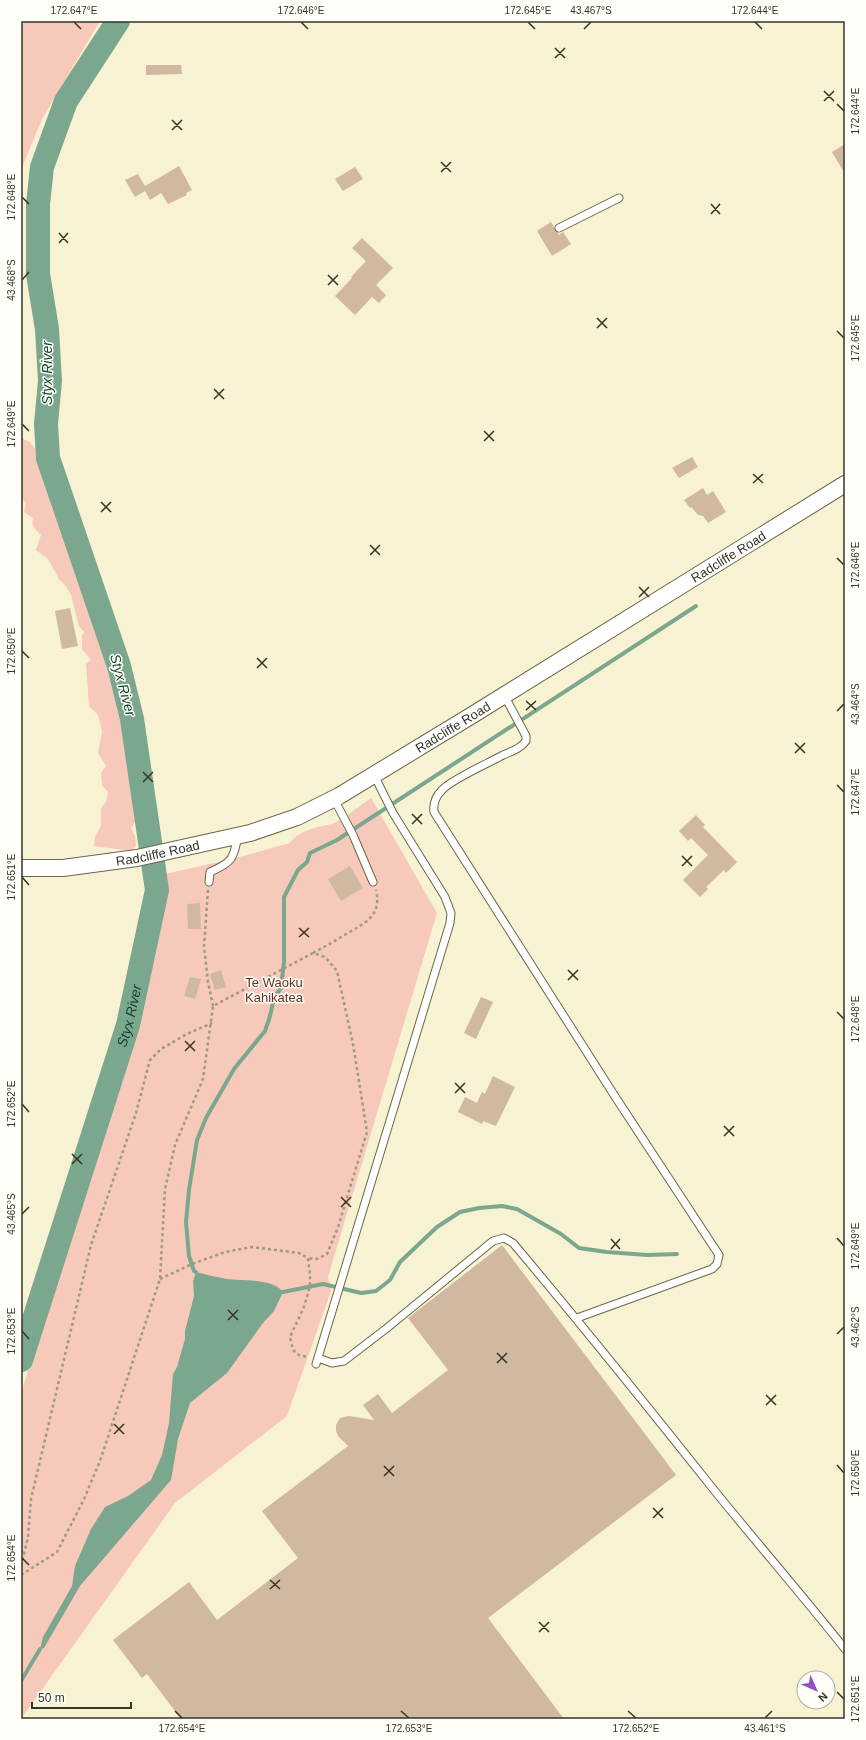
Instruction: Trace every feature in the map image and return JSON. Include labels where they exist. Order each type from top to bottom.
[{"type":"street","name":"Radcliffe Road","points":[[21,868],[63,868],[137,858],[238,836],[283,823],[334,799],[374,775],[845,484]]},
{"type":"lane","points":[[560,228],[619,198]]},
{"type":"lane","points":[[504,696],[526,736],[526,741],[519,749],[505,754],[442,790],[433,806],[434,812],[621,1105],[719,1255],[717,1264],[712,1269],[577,1318]]},
{"type":"lane","points":[[374,775],[393,812],[445,897],[451,913],[450,923],[317,1361],[332,1363],[344,1361],[387,1328],[493,1240],[504,1238],[513,1243],[577,1318],[593,1340],[845,1649]]},
{"type":"lane","points":[[334,799],[353,835],[373,882]]},
{"type":"lane","points":[[208,882],[210,872],[223,866],[233,858],[238,836]]},
{"type":"path","points":[[21,1575],[57,1552],[84,1499],[100,1461],[160,1280],[165,1189],[175,1144],[203,1079],[212,1023],[213,1006],[208,982],[204,946],[208,882]]},
{"type":"path","points":[[213,1006],[275,974],[367,922],[374,913],[378,903],[377,891],[373,882]]},
{"type":"path","points":[[160,1280],[192,1264],[225,1252],[252,1247],[299,1253],[308,1258],[317,1259],[327,1254],[338,1227],[367,1132],[353,1044],[337,971],[324,957],[313,953]]},
{"type":"path","points":[[21,1566],[28,1537],[31,1499],[91,1245],[134,1119],[150,1060],[161,1049],[187,1034],[212,1023]]},
{"type":"path","points":[[308,1258],[310,1286],[304,1307],[290,1337],[293,1350],[296,1353],[317,1361]]},
{"type":"green space","points":[[21,21],[100,21],[42,119],[21,170]]},
{"type":"green space","points":[[21,438],[30,442],[43,460],[56,468],[61,476],[55,493],[57,497],[71,498],[82,524],[76,530],[80,538],[77,559],[98,632],[109,640],[115,654],[114,662],[116,670],[123,678],[133,700],[132,706],[125,721],[138,737],[142,750],[142,756],[137,779],[140,806],[138,816],[131,828],[135,836],[136,846],[131,851],[94,846],[95,837],[101,826],[101,808],[106,802],[108,792],[102,785],[101,773],[106,766],[98,753],[102,731],[98,715],[89,706],[86,664],[91,660],[82,649],[82,636],[84,632],[79,626],[71,595],[66,586],[59,579],[48,559],[36,550],[41,535],[33,525],[33,518],[24,512],[26,503],[21,498]]},
{"type":"green space","name":"Te Waoku Kahikatea","points":[[371,798],[437,913],[328,1277],[331,1291],[287,1416],[175,1503],[21,1719],[21,1393],[49,1305],[165,874],[232,859],[290,843],[298,835],[304,832],[335,823]]},
{"type":"shaded area","points":[[196,1272],[227,1279],[265,1282],[272,1284],[283,1292],[274,1311],[263,1323],[227,1373],[190,1403],[178,1439],[171,1480],[80,1586],[44,1648],[40,1649],[43,1637],[72,1586],[75,1566],[91,1529],[105,1507],[128,1496],[151,1480],[162,1455],[169,1423],[173,1374],[177,1367],[185,1339],[185,1331],[194,1296],[193,1281]]},
{"type":"building","points":[[146,65],[181,65],[182,74],[146,75]]},
{"type":"building","points":[[845,144],[845,174],[832,152]]},
{"type":"building","points":[[179,166],[192,190],[186,193],[187,195],[168,204],[161,193],[150,200],[145,191],[135,197],[125,180],[138,174],[145,186]]},
{"type":"building","points":[[355,167],[363,179],[343,191],[335,179]]},
{"type":"building","points":[[551,222],[559,235],[563,232],[571,244],[552,256],[537,231]]},
{"type":"building","points":[[362,238],[393,268],[376,285],[386,295],[379,303],[372,297],[355,315],[335,296],[366,261],[352,248]]},
{"type":"building","points":[[692,457],[698,467],[679,478],[672,468]]},
{"type":"building","points":[[703,488],[707,495],[713,491],[726,512],[708,523],[703,516],[698,515],[691,507],[690,508],[684,500]]},
{"type":"building","points":[[70,608],[78,646],[62,649],[55,611]]},
{"type":"building","points":[[696,815],[705,825],[703,827],[737,862],[726,873],[724,870],[706,887],[708,889],[700,897],[683,880],[708,855],[691,838],[688,841],[679,831]]},
{"type":"building","points":[[350,866],[363,888],[341,901],[328,879]]},
{"type":"building","points":[[200,903],[201,929],[188,929],[187,904]]},
{"type":"building","points":[[221,970],[226,987],[215,990],[210,974]]},
{"type":"building","points":[[190,977],[201,979],[195,999],[184,996]]},
{"type":"building","points":[[481,997],[493,1002],[476,1039],[464,1033]]},
{"type":"building","points":[[493,1076],[515,1087],[496,1126],[483,1121],[482,1124],[458,1112],[465,1097],[477,1103],[482,1092],[485,1094]]},
{"type":"building","points":[[502,1245],[676,1475],[488,1618],[564,1719],[181,1719],[147,1674],[142,1678],[113,1640],[189,1582],[217,1620],[298,1558],[262,1511],[348,1446],[338,1436],[336,1431],[336,1425],[340,1418],[349,1416],[374,1420],[363,1405],[378,1394],[392,1413],[448,1370],[408,1318]]},
{"type":"waterway","name":"Styx River","points":[[21,1360],[128,1025],[157,890],[132,719],[119,666],[48,458],[46,424],[50,381],[47,329],[38,274],[38,204],[42,167],[66,101],[118,21]]},
{"type":"waterway","points":[[196,1272],[194,1271],[189,1256],[186,1222],[189,1190],[197,1140],[206,1118],[234,1069],[265,1031],[274,998],[281,988],[284,962],[284,897],[298,870],[307,862],[310,853],[337,840],[696,606]]},
{"type":"waterway","points":[[283,1292],[323,1284],[361,1293],[376,1291],[390,1280],[400,1262],[437,1227],[460,1212],[479,1208],[502,1206],[517,1209],[561,1234],[579,1248],[647,1255],[677,1254]]},
{"type":"waterway","points":[[21,1681],[40,1649]]}]
